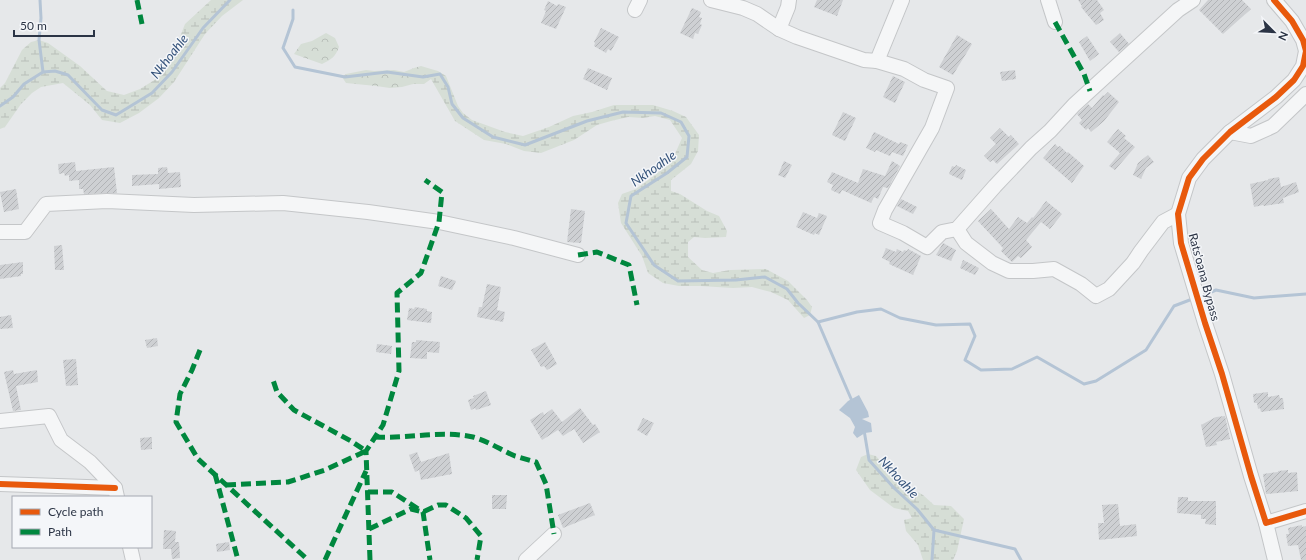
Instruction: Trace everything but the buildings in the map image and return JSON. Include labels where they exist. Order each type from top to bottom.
[{"type":"street","points":[[711,0],[743,8],[757,14],[779,29],[864,60],[877,61],[904,69],[924,80],[947,88],[932,128],[885,210],[880,223],[903,233],[927,247],[942,232],[957,229],[995,186],[1074,105],[1178,10],[1194,0]]},
{"type":"street","points":[[779,29],[788,8],[789,0]]},
{"type":"street","points":[[877,61],[902,0]]},
{"type":"street","points":[[1048,0],[1055,22]]},
{"type":"street","name":"Rats'oana Bypass","points":[[1274,0],[1292,21],[1303,40],[1306,51],[1303,66],[1294,80],[1276,97],[1230,132],[1203,159],[1189,178],[1178,214],[1181,243],[1222,374],[1266,523],[1275,560]]},
{"type":"street","points":[[1230,132],[1251,136],[1273,126],[1306,94]]},
{"type":"street","points":[[0,232],[25,232],[46,204],[107,201],[194,205],[283,202],[439,222],[514,238],[578,255]]},
{"type":"street","points":[[957,229],[966,243],[992,263],[1009,272],[1054,269],[1081,284],[1096,296],[1109,289],[1133,263],[1163,222],[1178,214]]},
{"type":"street","points":[[0,420],[49,416],[61,440],[90,462],[116,492]]},
{"type":"street","points":[[0,484],[68,487],[116,492]]},
{"type":"street","points":[[1266,523],[1306,511]]},
{"type":"street","points":[[526,560],[554,534]]},
{"type":"street","points":[[130,548],[133,560]]},
{"type":"green space","points":[[211,0],[243,0],[222,16],[205,34],[174,82],[159,98],[139,113],[120,123],[102,120],[90,105],[63,83],[41,87],[32,93],[21,104],[5,127],[0,129],[0,88],[5,83],[22,50],[31,42],[39,40],[48,43],[80,66],[107,91],[124,95],[140,89],[156,79],[169,65],[185,24]]},
{"type":"green space","points":[[326,33],[335,38],[339,47],[333,57],[328,61],[322,64],[294,54],[301,44],[312,41]]},
{"type":"green space","points":[[421,66],[431,69],[431,79],[424,84],[413,84],[390,88],[346,83],[342,77],[346,74],[366,70],[394,70],[404,72]]},
{"type":"green space","points":[[431,69],[446,76],[458,106],[463,113],[472,120],[505,132],[523,136],[549,127],[573,116],[614,105],[653,105],[686,117],[699,135],[698,151],[691,164],[671,180],[671,191],[680,194],[707,211],[719,216],[727,231],[726,237],[694,237],[688,242],[688,257],[702,270],[713,273],[730,270],[766,269],[788,281],[807,300],[812,307],[810,315],[804,318],[788,300],[771,292],[752,287],[733,288],[679,286],[663,283],[648,273],[642,256],[621,223],[618,203],[622,194],[636,189],[671,163],[682,138],[670,120],[655,116],[643,118],[628,117],[597,125],[574,140],[541,153],[524,151],[506,144],[484,140],[455,121],[431,79]]},
{"type":"green space","points":[[868,454],[876,456],[898,481],[923,495],[934,505],[951,506],[964,519],[957,551],[953,560],[923,560],[918,545],[906,531],[904,520],[912,518],[908,511],[894,508],[870,490],[856,470],[861,457]]},
{"type":"water","points":[[859,395],[869,417],[862,419],[871,423],[872,432],[865,433],[857,438],[853,433],[855,427],[850,418],[839,410],[848,401]]},
{"type":"waterway","points":[[40,0],[41,18],[39,40],[43,72]]},
{"type":"waterway","name":"Nkhoahle","points":[[0,106],[13,97],[24,84],[43,72],[55,71],[68,75],[102,110],[116,115],[152,93],[172,72],[203,28],[230,0]]},
{"type":"waterway","name":"Nkhoahle","points":[[293,10],[293,19],[283,48],[295,67],[345,77],[387,72],[423,77],[440,74],[448,87],[452,104],[463,118],[493,137],[525,145],[587,121],[623,112],[661,113],[681,122],[689,136],[687,157],[667,173],[631,196],[626,223],[654,265],[678,281],[736,280],[765,277],[787,289],[798,303],[818,322],[852,401]]},
{"type":"waterway","points":[[1202,296],[1216,290],[1254,298],[1306,294]]},
{"type":"waterway","points":[[818,322],[857,312],[881,309],[900,318],[936,325],[970,324],[975,336],[965,360],[981,370],[1012,369],[1037,357],[1084,384],[1096,381],[1146,350],[1174,306],[1195,298]]},
{"type":"waterway","name":"Nkhoahle","points":[[864,430],[869,460],[894,488],[917,509],[934,530],[932,560]]},
{"type":"waterway","points":[[934,530],[1015,549],[1021,560]]},
{"type":"marked path","points":[[137,0],[142,24]]},
{"type":"marked path","points":[[1055,22],[1084,74],[1090,91]]},
{"type":"marked path","points":[[370,560],[366,451],[383,425],[399,371],[397,293],[421,273],[439,222],[442,192],[425,180]]},
{"type":"marked path","points":[[578,255],[597,252],[629,265],[637,305]]},
{"type":"marked path","points":[[200,350],[180,394],[176,422],[198,459],[308,560]]},
{"type":"marked path","points":[[226,485],[288,482],[325,470],[366,451],[351,441],[294,410],[277,392],[272,377]]},
{"type":"marked path","points":[[375,437],[400,437],[437,434],[461,435],[479,439],[515,456],[536,462],[546,484],[554,534]]},
{"type":"marked path","points":[[325,560],[366,471]]},
{"type":"marked path","points":[[215,474],[238,560]]},
{"type":"marked path","points":[[368,492],[392,492],[423,512],[430,560]]},
{"type":"marked path","points":[[369,529],[411,509],[423,512],[438,505],[446,505],[466,518],[481,536],[477,560]]},
{"type":"cycle path","points":[[1274,0],[1292,21],[1303,40],[1306,51],[1303,66],[1294,80],[1276,97],[1230,132],[1203,159],[1189,178],[1178,214],[1181,243],[1266,523],[1306,511]]},
{"type":"cycle path","points":[[0,484],[115,488]]}]
